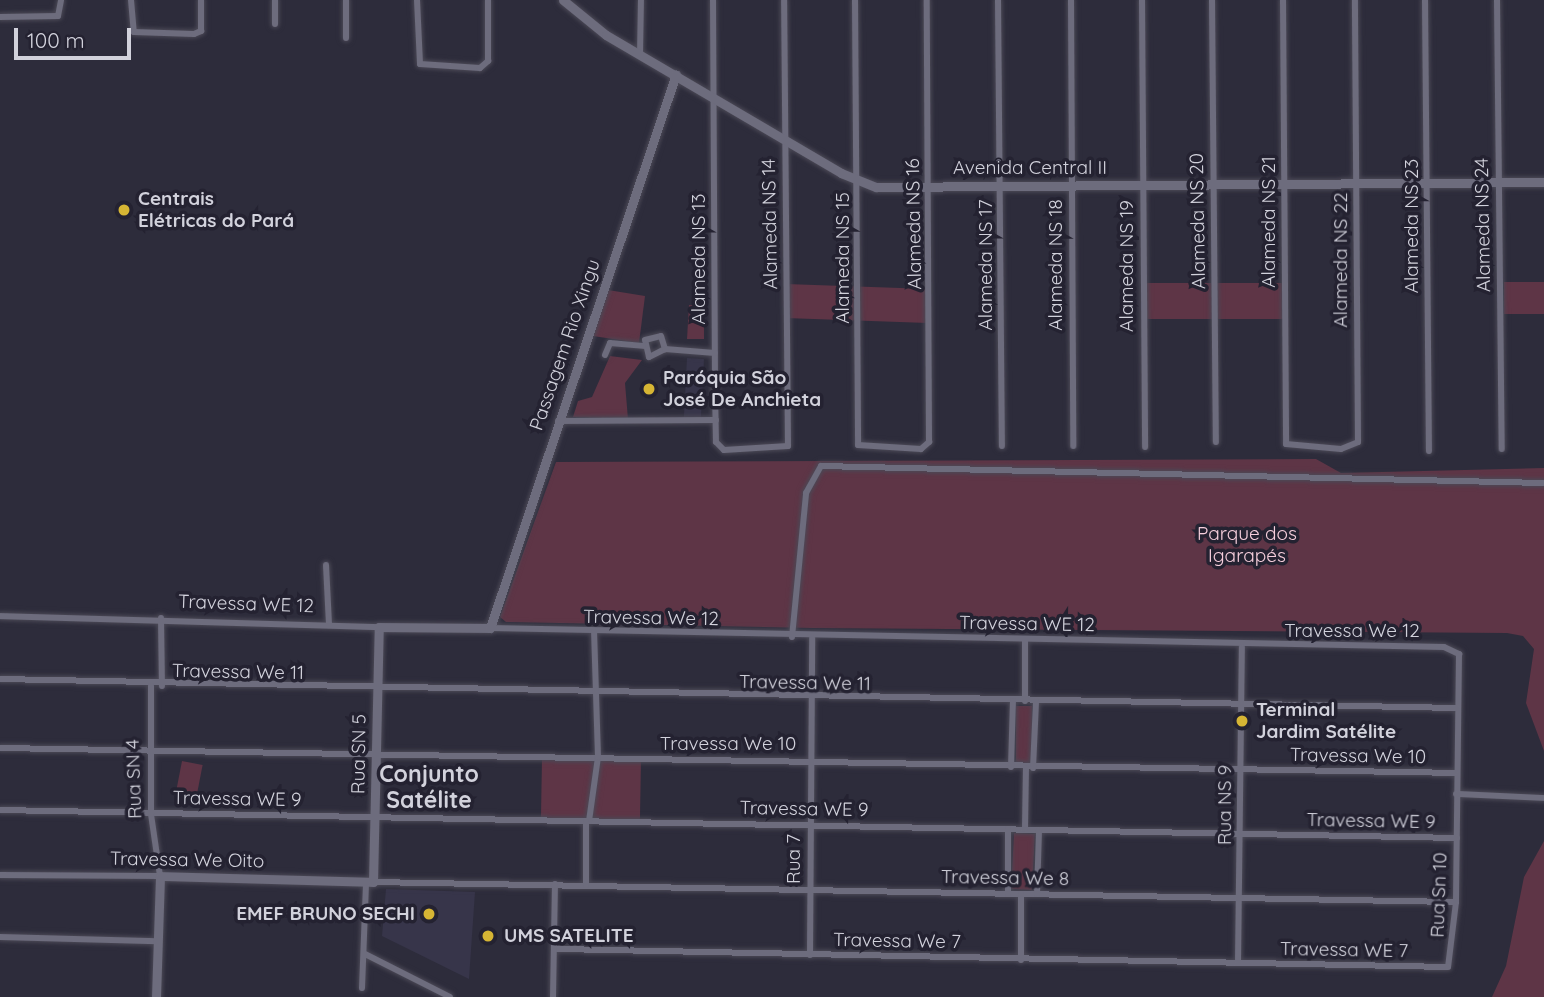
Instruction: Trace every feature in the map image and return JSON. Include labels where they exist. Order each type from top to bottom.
[{"type":"main road","name":"Avenida Central II","points":[[565,3],[640,55],[858,182],[931,186],[1544,183]]},
{"type":"main road","name":"Passagem Rio Xingu","points":[[490,628],[676,74]]},
{"type":"main road","name":"Travessa WE 12","points":[[379,627],[490,628]]},
{"type":"main road","name":"Rua SN 5","points":[[370,882],[375,817],[379,627]]},
{"type":"main road","name":"Travessa We Oito","points":[[160,876],[370,882]]},
{"type":"main road","name":"Rua SN 4","points":[[156,997],[160,876]]},
{"type":"street","points":[[0,17],[58,16],[61,0]]},
{"type":"street","points":[[131,0],[134,32],[199,33],[201,0]]},
{"type":"street","points":[[275,0],[275,24]]},
{"type":"street","points":[[346,0],[346,38]]},
{"type":"street","points":[[417,0],[418,60],[425,66],[484,68],[488,0]]},
{"type":"street","points":[[640,55],[641,0]]},
{"type":"street","name":"Alameda NS 13","points":[[713,0],[716,420],[721,449],[787,448]]},
{"type":"street","name":"Alameda NS 14","points":[[784,0],[787,448]]},
{"type":"street","name":"Alameda NS 15","points":[[855,0],[859,446],[927,447]]},
{"type":"street","name":"Alameda NS 16","points":[[927,0],[931,186],[927,447]]},
{"type":"street","name":"Alameda NS 17","points":[[998,0],[1002,446]]},
{"type":"street","name":"Alameda NS 18","points":[[1071,0],[1073,446]]},
{"type":"street","name":"Alameda NS 19","points":[[1142,0],[1145,447]]},
{"type":"street","name":"Alameda NS 20","points":[[1212,0],[1216,442]]},
{"type":"street","name":"Alameda NS 21","points":[[1283,0],[1286,444]]},
{"type":"street","name":"Alameda NS 22","points":[[1286,444],[1358,445],[1355,0]]},
{"type":"street","name":"Alameda NS 23","points":[[1425,0],[1429,451]]},
{"type":"street","name":"Alameda NS 24","points":[[1496,0],[1502,449]]},
{"type":"street","points":[[643,346],[653,335],[664,340],[666,349]]},
{"type":"street","points":[[605,355],[610,343],[643,346]]},
{"type":"street","points":[[643,346],[652,361],[666,349],[715,353]]},
{"type":"street","points":[[558,421],[716,420]]},
{"type":"street","points":[[792,636],[806,493],[821,466],[1544,483]]},
{"type":"street","points":[[326,565],[329,625]]},
{"type":"street","name":"Travessa WE 12","points":[[0,616],[161,618],[379,627]]},
{"type":"street","points":[[161,618],[162,686]]},
{"type":"street","name":"Travessa We 12","points":[[490,628],[812,638]]},
{"type":"street","points":[[586,885],[588,821],[598,757],[594,632]]},
{"type":"street","name":"Travessa WE 12","points":[[812,638],[1242,647]]},
{"type":"street","name":"Rua 7","points":[[810,955],[812,638]]},
{"type":"street","points":[[1024,701],[1025,641]]},
{"type":"street","name":"Travessa We 12","points":[[1242,647],[1444,647],[1459,654]]},
{"type":"street","name":"Rua NS 9","points":[[1238,963],[1242,647]]},
{"type":"street","name":"Rua Sn 10","points":[[1448,967],[1455,902],[1459,654]]},
{"type":"street","name":"Travessa We 11","points":[[0,680],[151,686],[812,699],[1458,708]]},
{"type":"street","name":"Rua SN 4","points":[[151,686],[151,814],[160,876]]},
{"type":"street","points":[[1011,767],[1013,701]]},
{"type":"street","points":[[1025,830],[1036,701]]},
{"type":"street","name":"Travessa We 10","points":[[0,748],[810,760],[1030,768],[1456,773]]},
{"type":"street","points":[[1456,794],[1544,798]]},
{"type":"street","name":"Travessa WE 9","points":[[0,810],[1457,838]]},
{"type":"street","points":[[1008,830],[1008,894]]},
{"type":"street","points":[[1037,894],[1039,830]]},
{"type":"street","name":"Travessa We Oito","points":[[0,875],[160,876]]},
{"type":"street","points":[[362,988],[370,882],[555,884],[556,949],[553,997]]},
{"type":"street","name":"Travessa We 8","points":[[555,884],[1455,902]]},
{"type":"street","points":[[1021,894],[1021,960]]},
{"type":"street","points":[[0,937],[158,941]]},
{"type":"street","name":"Travessa We 7","points":[[556,949],[1238,963]]},
{"type":"street","points":[[365,954],[450,997]]},
{"type":"street","name":"Travessa WE 7","points":[[1238,963],[1448,967]]},
{"type":"shaded area","points":[[687,358],[704,359],[701,419],[684,418]]},
{"type":"shaded area","name":"EMEF BRUNO SECHI","points":[[386,889],[475,892],[469,979],[382,936]]},
{"type":"green space","points":[[1504,282],[1544,282],[1544,314],[1504,314]]},
{"type":"green space","points":[[1143,283],[1287,283],[1287,319],[1143,319]]},
{"type":"green space","points":[[786,284],[929,289],[928,323],[785,318]]},
{"type":"green space","points":[[608,290],[645,296],[639,343],[593,336]]},
{"type":"green space","points":[[689,305],[704,306],[704,339],[687,339]]},
{"type":"green space","points":[[610,356],[642,360],[625,383],[628,419],[573,417],[578,401],[592,397]]},
{"type":"green space","name":"Parque dos Igarapés","points":[[1316,459],[1341,473],[1544,468],[1544,751],[1526,703],[1534,649],[1523,636],[1507,633],[811,628],[506,622],[500,617],[556,462]]},
{"type":"green space","points":[[1016,706],[1032,706],[1032,764],[1016,764]]},
{"type":"green space","points":[[542,758],[641,760],[640,824],[541,822]]},
{"type":"green space","points":[[182,761],[203,765],[196,798],[176,794]]},
{"type":"green space","points":[[1014,833],[1035,834],[1032,890],[1011,889]]},
{"type":"green space","points":[[1544,841],[1544,997],[1492,997],[1506,966],[1524,877]]},
{"type":"place","name":"Centrais Elétricas do Pará","points":[[124,210]]},
{"type":"place","name":"Paróquia São José De Anchieta","points":[[649,389]]},
{"type":"place","name":"Terminal Jardim Satélite","points":[[1242,721]]},
{"type":"place","name":"EMEF BRUNO SECHI","points":[[429,914]]},
{"type":"place","name":"UMS SATELITE","points":[[488,936]]},
{"type":"district","name":"Conjunto Satélite","points":[[429,787]]}]
